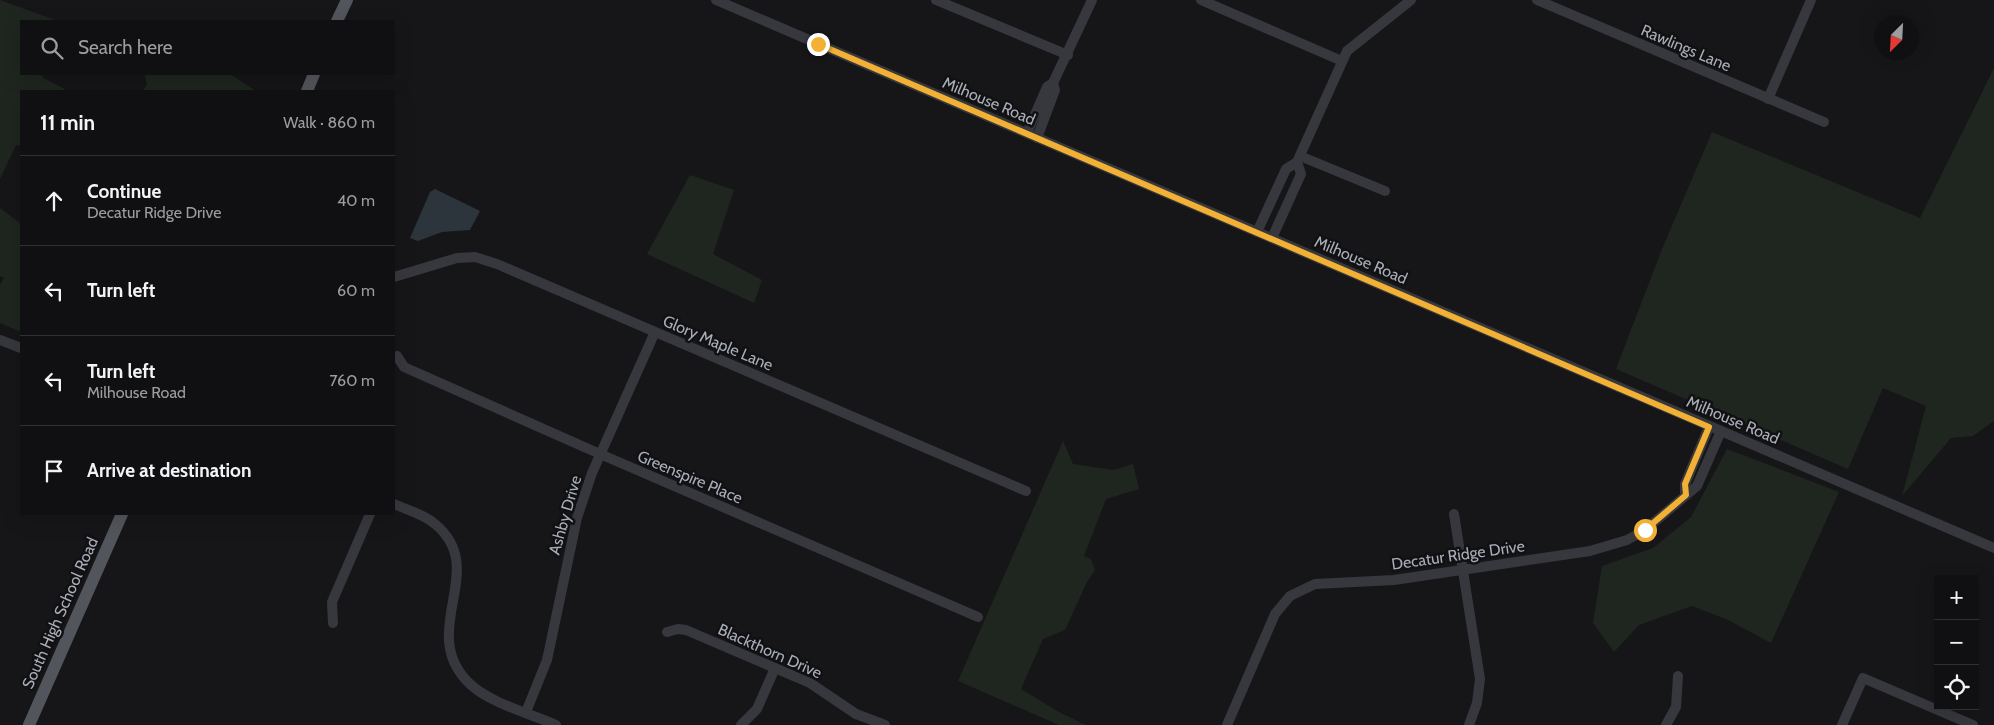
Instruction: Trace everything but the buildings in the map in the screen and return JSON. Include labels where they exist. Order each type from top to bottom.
[{"type":"main road","points":[[337,20],[347,0]]},
{"type":"main road","points":[[307,90],[314,75]]},
{"type":"main road","name":"South High School Road","points":[[29,725],[122,515]]},
{"type":"street","name":"Milhouse Road","points":[[716,0],[1994,548]]},
{"type":"street","points":[[936,0],[1068,55]]},
{"type":"street","points":[[1032,136],[1055,90],[1053,84],[1092,0]]},
{"type":"street","points":[[1200,0],[1342,61]]},
{"type":"street","points":[[1257,232],[1286,169],[1299,159],[1347,51],[1411,0]]},
{"type":"street","name":"Rawlings Lane","points":[[1537,0],[1824,122]]},
{"type":"street","points":[[1768,99],[1811,0]]},
{"type":"street","points":[[1299,159],[1385,191]]},
{"type":"street","points":[[1272,238],[1301,174],[1299,159]]},
{"type":"street","name":"Glory Maple Lane","points":[[395,277],[457,258],[475,258],[497,264],[1026,491]]},
{"type":"street","name":"Ashby Drive","points":[[526,712],[547,660],[573,532],[600,454],[655,332]]},
{"type":"street","points":[[0,340],[20,348]]},
{"type":"street","name":"Greenspire Place","points":[[398,356],[404,367],[978,617]]},
{"type":"street","points":[[1686,495],[1685,484],[1709,427]]},
{"type":"street","name":"Decatur Ridge Drive","points":[[1226,725],[1275,614],[1285,601],[1298,591],[1318,583],[1371,583],[1610,546],[1645,530],[1697,486],[1721,432]]},
{"type":"street","points":[[395,504],[433,522],[444,533],[454,550],[458,573],[448,636],[451,655],[458,669],[482,693],[556,725]]},
{"type":"street","points":[[1454,514],[1480,679],[1478,703],[1469,725]]},
{"type":"street","points":[[333,623],[332,602],[370,515]]},
{"type":"street","name":"Blackthorn Drive","points":[[667,632],[678,629],[686,630],[810,683],[856,714],[885,725]]},
{"type":"street","points":[[741,725],[757,709],[775,668]]},
{"type":"street","points":[[1666,725],[1676,707],[1678,676]]},
{"type":"street","points":[[1842,725],[1863,678],[1973,725]]},
{"type":"shaded area","points":[[0,0],[55,20],[20,20],[20,75],[43,75],[42,77],[66,90],[20,90],[20,146],[16,145],[0,179]]},
{"type":"shaded area","points":[[1994,68],[1994,421],[1973,436],[1951,438],[1902,496],[1926,406],[1883,388],[1848,469],[1616,369],[1662,249],[1712,132],[1920,218]]},
{"type":"shaded area","points":[[145,75],[232,75],[254,90],[144,90],[147,85]]},
{"type":"shaded area","points":[[690,175],[734,190],[713,254],[762,280],[754,303],[647,254]]},
{"type":"shaded area","points":[[435,189],[480,211],[470,230],[442,232],[418,241],[410,238],[430,192]]},
{"type":"shaded area","points":[[0,208],[20,223],[20,332],[0,323],[0,285],[4,278],[0,276]]},
{"type":"shaded area","points":[[1063,441],[1073,464],[1114,470],[1133,464],[1139,489],[1106,499],[1084,556],[1091,559],[1095,570],[1087,582],[1065,630],[1043,639],[1021,689],[1059,712],[1086,725],[1059,725],[958,681]]},
{"type":"shaded area","points":[[1727,449],[1839,492],[1771,643],[1728,620],[1692,606],[1639,625],[1614,652],[1593,623],[1602,566],[1653,548],[1691,517]]},
{"type":"route","points":[[818,44],[1709,427],[1685,484],[1686,495],[1645,530]]}]
